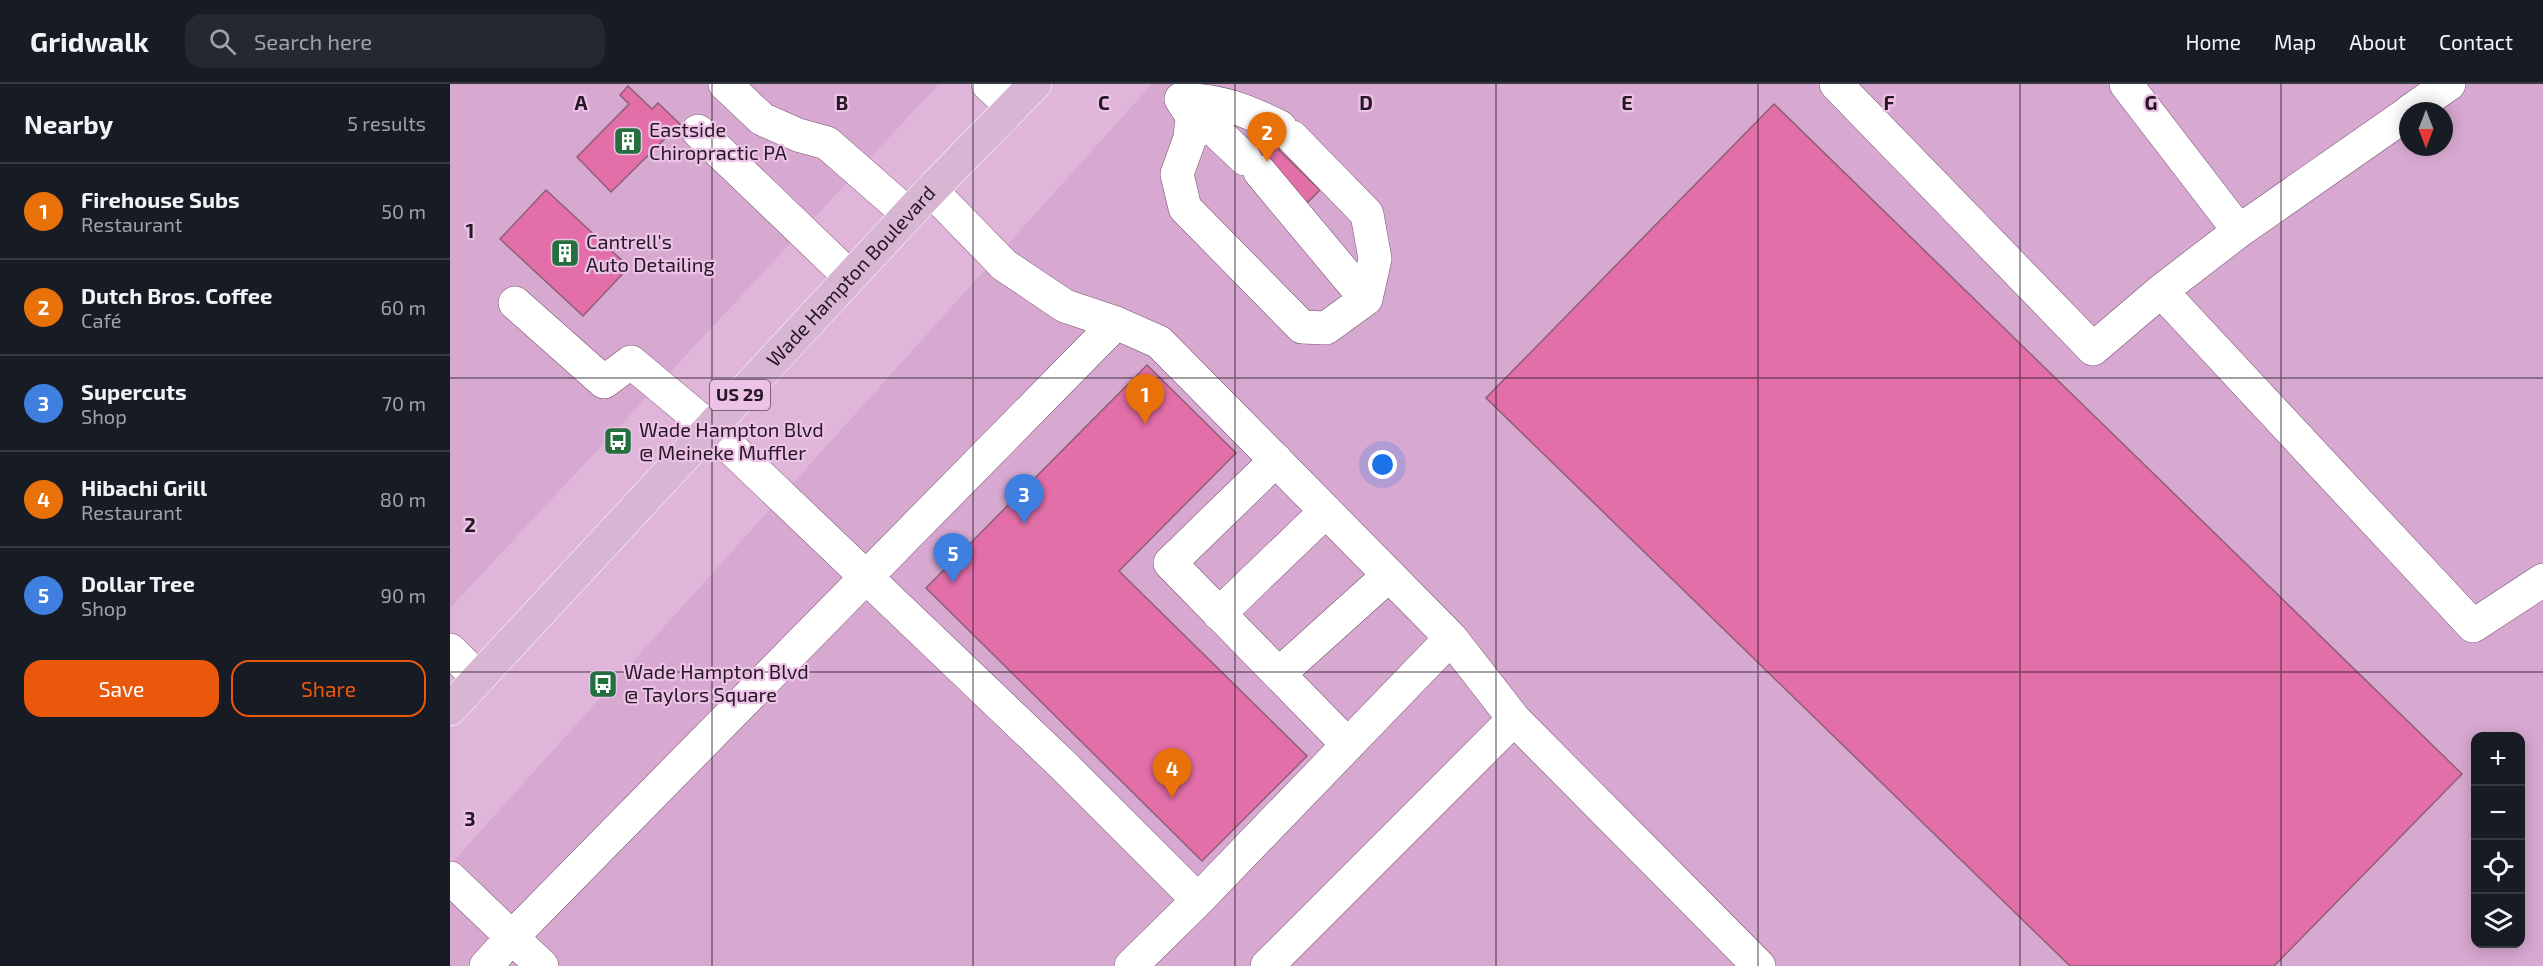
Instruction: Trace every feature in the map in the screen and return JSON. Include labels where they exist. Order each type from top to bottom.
[{"type":"main road","name":"Wade Hampton Boulevard","points":[[450,709],[849,277],[1023,95]]},
{"type":"lane","points":[[725,84],[762,119],[798,135],[827,143],[908,214]]},
{"type":"lane","points":[[988,84],[1023,95]]},
{"type":"lane","points":[[1836,84],[2093,349],[2161,291],[2240,231],[2399,119]]},
{"type":"lane","points":[[2126,84],[2240,231]]},
{"type":"lane","points":[[2423,102],[2449,84]]},
{"type":"lane","points":[[1173,91],[1201,100],[1243,108],[1286,132],[1367,214],[1375,259],[1366,299],[1326,328],[1302,327],[1185,208],[1177,174],[1190,138],[1192,116],[1173,91]]},
{"type":"lane","points":[[1173,91],[1253,166],[1366,299]]},
{"type":"lane","points":[[698,131],[849,277]]},
{"type":"lane","points":[[931,190],[1004,265],[1065,306],[1116,323],[1159,342],[1451,638],[1514,719],[1759,966]]},
{"type":"lane","points":[[2161,291],[2473,626],[2543,580]]},
{"type":"lane","points":[[515,303],[604,382],[631,362],[710,428],[1065,767],[1198,900]]},
{"type":"lane","points":[[486,966],[1116,323]]},
{"type":"lane","points":[[1276,460],[1170,563],[1348,745]]},
{"type":"lane","points":[[1220,614],[1326,511]]},
{"type":"lane","points":[[1279,674],[1389,575]]},
{"type":"lane","points":[[1131,966],[1198,900],[1451,638]]},
{"type":"lane","points":[[450,650],[478,678]]},
{"type":"lane","points":[[1267,966],[1514,719]]},
{"type":"lane","points":[[450,878],[542,966]]},
{"type":"shaded area","points":[[450,84],[939,84],[450,608]]},
{"type":"shaded area","points":[[1152,84],[2543,84],[2543,966],[450,966],[450,865]]},
{"type":"building","name":"Eastside Chiropractic PA","points":[[628,86],[652,109],[658,103],[680,124],[611,192],[577,157],[629,104],[620,95]]},
{"type":"building","points":[[1774,104],[2462,774],[2274,966],[2070,966],[1486,398]]},
{"type":"building","points":[[1264,127],[1296,133],[1279,150],[1320,190],[1306,204],[1250,182],[1237,168],[1246,146]]},
{"type":"building","name":"Cantrell's Auto Detailing","points":[[546,190],[629,267],[583,316],[500,239]]},
{"type":"building","points":[[1147,365],[1236,453],[1119,571],[1307,756],[1202,861],[926,588]]},
{"type":"place","name":"Eastside Chiropractic PA","points":[[628,141]]},
{"type":"place","name":"Dutch Bros. Coffee","points":[[1267,162]]},
{"type":"place","name":"Cantrell's Auto Detailing","points":[[565,253]]},
{"type":"place","name":"Firehouse Subs","points":[[1145,424]]},
{"type":"place","name":"Wade Hampton Blvd @ Meineke Muffler","points":[[618,441]]},
{"type":"place","name":"Supercuts","points":[[1024,524]]},
{"type":"place","name":"Dollar Tree","points":[[953,583]]},
{"type":"place","name":"Wade Hampton Blvd @ Taylors Square","points":[[603,684]]},
{"type":"place","name":"Hibachi Grill","points":[[1172,798]]}]
